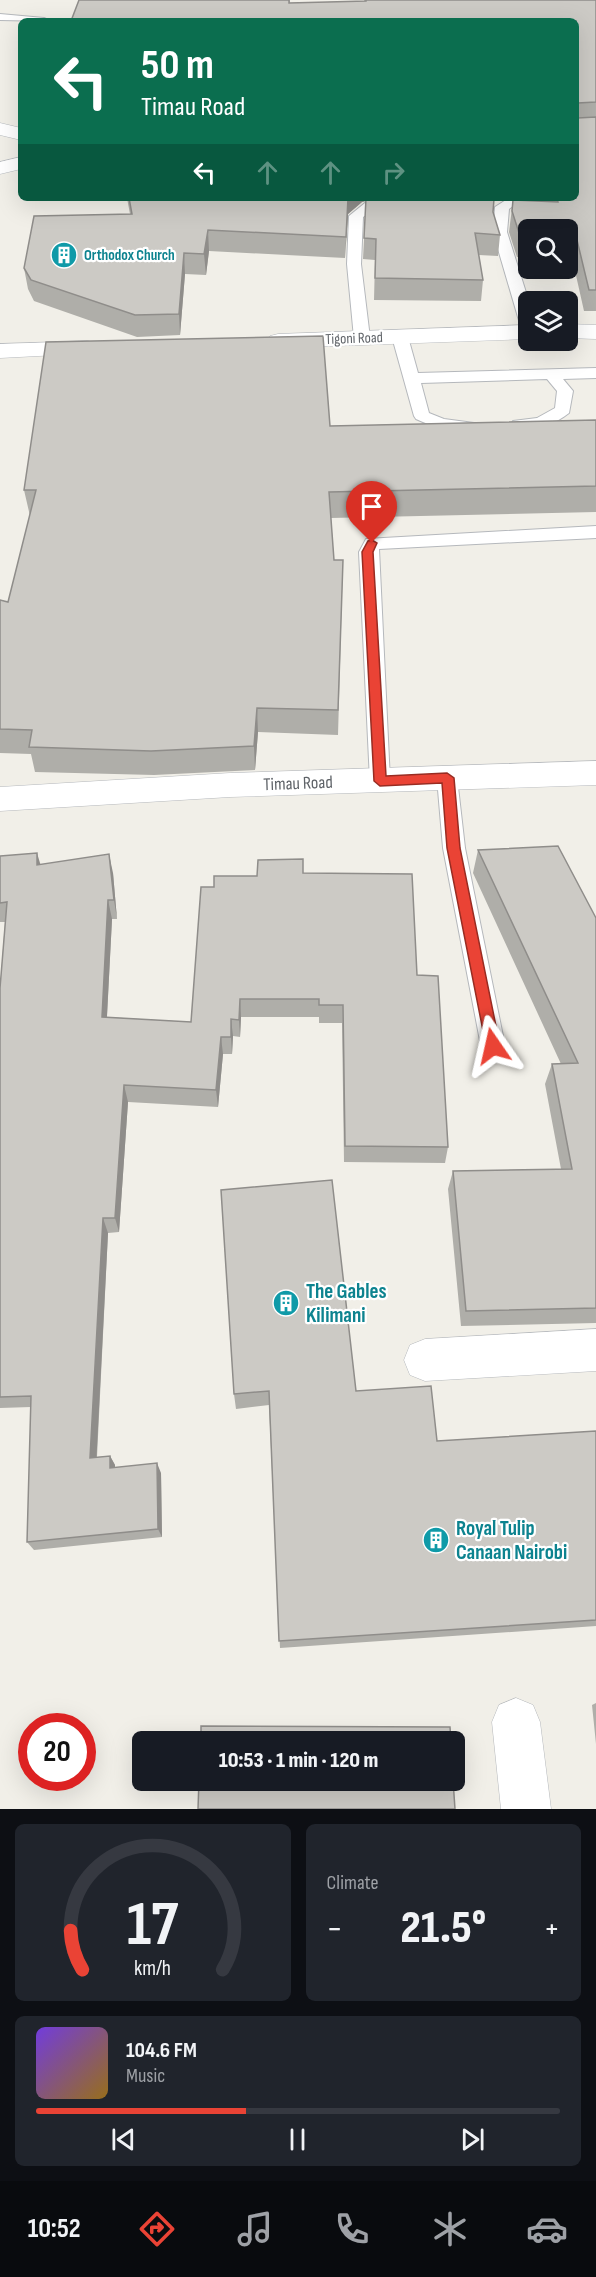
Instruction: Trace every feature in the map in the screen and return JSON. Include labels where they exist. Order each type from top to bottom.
[{"type":"street","points":[[0,129],[18,133]]},
{"type":"street","points":[[0,141],[18,141]]},
{"type":"street","points":[[0,157],[18,156]]},
{"type":"street","points":[[0,168],[18,164]]},
{"type":"street","points":[[578,331],[596,332]]},
{"type":"street","name":"Tigoni Road","points":[[257,342],[518,332]]},
{"type":"street","points":[[0,351],[105,347]]},
{"type":"street","name":"Timau Road","points":[[0,799],[230,785],[596,773]]},
{"type":"street","points":[[425,1359],[596,1350]]},
{"type":"street","points":[[516,1722],[526,1809]]},
{"type":"lane","points":[[0,17],[18,19]]},
{"type":"lane","points":[[362,338],[354,264],[356,216],[364,208],[383,201]]},
{"type":"lane","points":[[518,291],[500,232],[502,207],[510,202],[552,204]]},
{"type":"lane","points":[[400,337],[422,416],[441,424],[485,426]]},
{"type":"lane","points":[[507,425],[540,424],[554,418],[563,410],[565,391],[550,373]]},
{"type":"lane","points":[[411,378],[596,373]]},
{"type":"lane","points":[[380,781],[368,552],[372,543],[596,532]]},
{"type":"lane","points":[[447,778],[454,848],[493,1046]]},
{"type":"building","points":[[79,0],[289,0],[289,3],[366,0],[596,0],[596,102],[579,103],[579,18],[72,18]]},
{"type":"building","points":[[596,117],[596,290],[589,290],[578,244],[578,219],[518,219],[518,230],[512,211],[513,201],[579,201],[579,118]]},
{"type":"building","points":[[130,201],[348,201],[346,237],[208,230],[204,254],[184,253],[179,314],[135,315],[31,280],[24,268],[34,216],[132,214]]},
{"type":"building","points":[[366,201],[494,201],[493,212],[500,235],[475,233],[483,280],[375,278],[376,239],[364,238]]},
{"type":"building","points":[[323,336],[330,426],[596,420],[596,486],[329,492],[334,560],[343,560],[338,710],[257,708],[254,746],[151,751],[29,747],[32,730],[0,729],[0,600],[8,602],[36,490],[24,490],[46,342]]},
{"type":"building","points":[[558,846],[596,918],[596,1308],[466,1311],[453,1171],[572,1169],[552,1064],[578,1063],[478,850]]},
{"type":"building","points":[[37,853],[37,865],[109,854],[114,900],[108,900],[102,1017],[191,1022],[201,887],[214,887],[214,876],[257,876],[258,860],[303,859],[303,873],[412,874],[417,975],[438,976],[448,1147],[345,1146],[343,1005],[319,1005],[319,999],[240,999],[239,1020],[231,1019],[231,1037],[221,1037],[216,1090],[124,1085],[115,1218],[103,1218],[90,1458],[110,1456],[110,1468],[157,1463],[158,1529],[27,1542],[31,1396],[0,1397],[0,988],[7,902],[0,903],[0,856]]},
{"type":"building","name":"Royal Tulip Canaan Nairobi","points":[[332,1180],[356,1391],[431,1386],[437,1441],[596,1431],[596,1620],[279,1641],[269,1391],[234,1394],[221,1190]]},
{"type":"building","points":[[201,1726],[450,1727],[450,1731],[201,1731]]},
{"type":"building","points":[[199,1791],[454,1791],[455,1809],[198,1809]]},
{"type":"place","name":"Orthodox Church","points":[[64,255]]},
{"type":"place","name":"The Gables Kilimani","points":[[286,1303]]},
{"type":"place","name":"Royal Tulip Canaan Nairobi","points":[[436,1540]]},
{"type":"route","points":[[372,543],[368,552],[380,781],[447,778],[454,848],[493,1046]]}]
